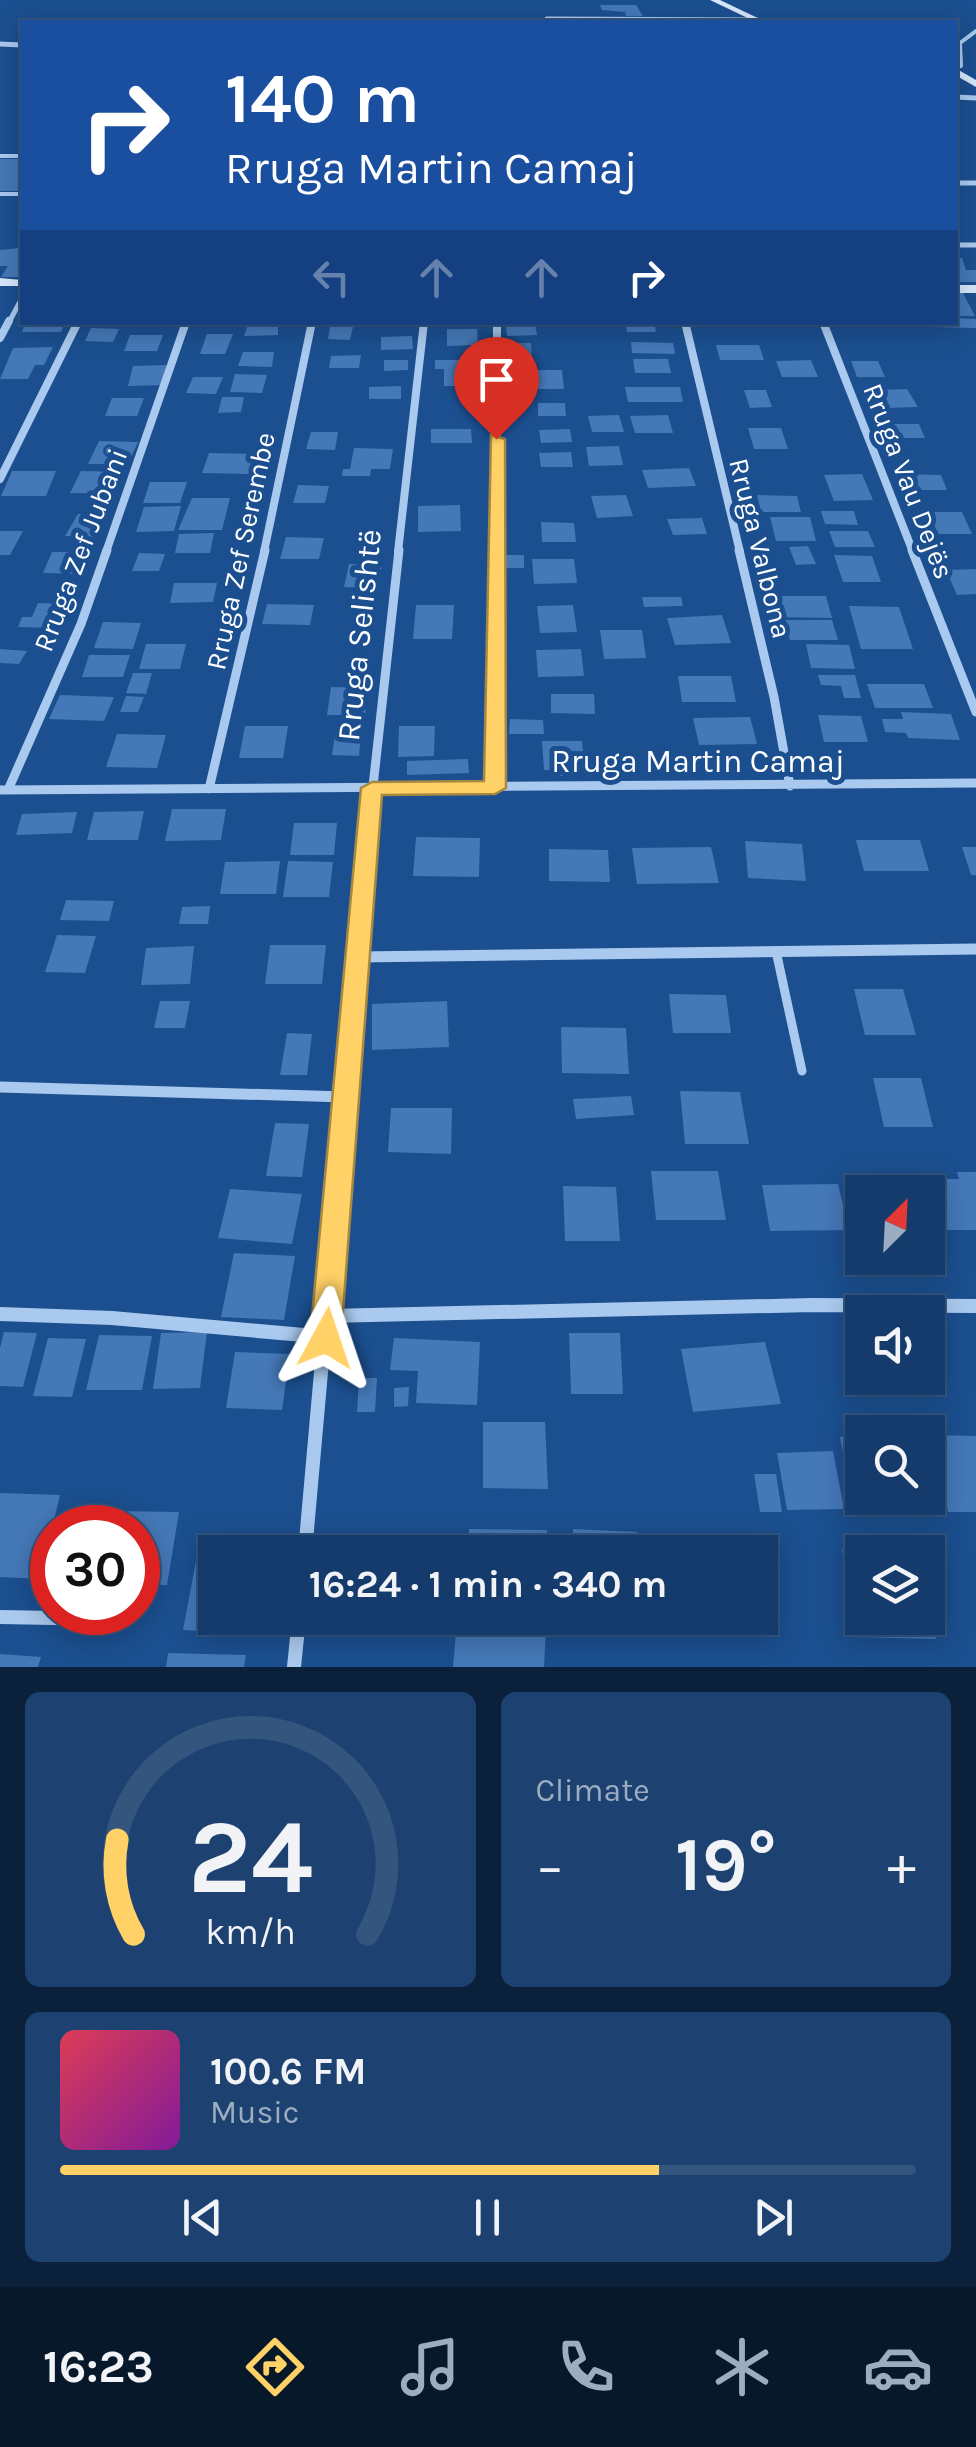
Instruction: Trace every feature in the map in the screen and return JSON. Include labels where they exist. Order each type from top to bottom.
[{"type":"street","points":[[714,0],[757,20]]},
{"type":"street","points":[[547,19],[653,20]]},
{"type":"street","points":[[0,338],[20,302]]},
{"type":"street","points":[[0,479],[77,325]]},
{"type":"street","name":"Rruga Zef Jubani","points":[[4,790],[81,624],[185,325]]},
{"type":"street","name":"Rruga Zef Serembe","points":[[210,789],[251,616],[311,325]]},
{"type":"street","name":"Rruga Selishtë","points":[[307,1535],[372,788],[424,325]]},
{"type":"street","points":[[495,788],[497,325]]},
{"type":"street","name":"Rruga Valbona","points":[[686,325],[774,697],[790,786]]},
{"type":"street","name":"Rruga Vau Dejës","points":[[824,325],[976,712]]},
{"type":"street","name":"Rruga Martin Camaj","points":[[4,790],[976,784]]},
{"type":"street","points":[[358,957],[976,949]]},
{"type":"street","points":[[0,1087],[346,1097]]},
{"type":"street","points":[[328,1316],[812,1305],[976,1306]]},
{"type":"street","points":[[0,1314],[112,1318],[326,1338]]},
{"type":"street","points":[[0,1616],[30,1617]]},
{"type":"street","points":[[294,1667],[297,1635]]},
{"type":"lane","points":[[958,68],[960,43],[976,31]]},
{"type":"lane","points":[[776,952],[802,1071]]},
{"type":"building","points":[[600,5],[636,5],[643,16],[602,10]]},
{"type":"building","points":[[0,159],[20,159],[20,191],[0,191]]},
{"type":"building","points":[[20,248],[20,277],[1,277],[8,266],[0,266],[0,250]]},
{"type":"building","points":[[958,258],[962,258],[966,270],[976,270],[976,282],[958,282]]},
{"type":"building","points":[[958,293],[963,293],[975,316],[958,316]]},
{"type":"building","points":[[958,318],[976,319],[976,328],[935,327],[958,325]]},
{"type":"building","points":[[25,325],[64,325],[61,332],[22,332]]},
{"type":"building","points":[[248,325],[278,325],[278,335],[244,336]]},
{"type":"building","points":[[506,325],[535,325],[537,335],[507,336]]},
{"type":"building","points":[[626,325],[655,325],[656,332],[627,332]]},
{"type":"building","points":[[330,327],[353,327],[350,340],[328,339]]},
{"type":"building","points":[[91,328],[119,329],[113,342],[85,341]]},
{"type":"building","points":[[447,329],[477,329],[478,345],[447,346]]},
{"type":"building","points":[[207,334],[233,334],[225,354],[200,354]]},
{"type":"building","points":[[130,335],[163,335],[157,351],[124,351]]},
{"type":"building","points":[[412,336],[413,349],[381,350],[381,337]]},
{"type":"building","points":[[631,342],[673,343],[675,354],[632,353]]},
{"type":"building","points":[[511,343],[531,343],[532,359],[511,359]]},
{"type":"building","points":[[716,345],[759,345],[764,360],[720,360]]},
{"type":"building","points":[[53,347],[44,365],[35,365],[28,379],[0,379],[13,348]]},
{"type":"building","points":[[243,352],[274,352],[272,367],[238,366]]},
{"type":"building","points":[[361,355],[359,368],[329,368],[331,356]]},
{"type":"building","points":[[633,359],[668,359],[671,373],[635,373]]},
{"type":"building","points":[[384,360],[408,360],[408,370],[384,371]]},
{"type":"building","points":[[435,360],[481,360],[482,386],[444,386],[444,369],[435,369]]},
{"type":"building","points":[[811,360],[818,377],[782,377],[776,361]]},
{"type":"building","points":[[851,361],[878,361],[885,377],[857,377]]},
{"type":"building","points":[[168,365],[163,385],[128,386],[133,366]]},
{"type":"building","points":[[527,370],[562,370],[564,389],[528,389]]},
{"type":"building","points":[[235,374],[267,375],[262,393],[230,392]]},
{"type":"building","points":[[193,377],[223,377],[216,394],[186,393]]},
{"type":"building","points":[[401,386],[401,399],[369,399],[369,387]]},
{"type":"building","points":[[625,387],[680,387],[683,402],[628,402]]},
{"type":"building","points":[[907,389],[918,407],[886,408],[875,390]]},
{"type":"building","points":[[744,390],[766,390],[772,407],[750,408]]},
{"type":"building","points":[[222,397],[244,397],[241,412],[218,413]]},
{"type":"building","points":[[112,398],[144,398],[137,416],[105,416]]},
{"type":"building","points":[[538,403],[565,403],[566,416],[538,416]]},
{"type":"building","points":[[619,415],[624,432],[592,432],[588,416]]},
{"type":"building","points":[[668,415],[673,433],[635,433],[630,416]]},
{"type":"building","points":[[888,424],[919,424],[925,438],[894,438]]},
{"type":"building","points":[[748,428],[781,428],[788,449],[754,449]]},
{"type":"building","points":[[431,429],[471,429],[472,443],[431,443]]},
{"type":"building","points":[[570,429],[572,442],[541,443],[539,430]]},
{"type":"building","points":[[311,432],[338,432],[335,450],[306,449]]},
{"type":"building","points":[[99,441],[138,442],[128,464],[88,464]]},
{"type":"building","points":[[619,446],[623,465],[589,466],[586,447]]},
{"type":"building","points":[[354,448],[393,449],[390,469],[371,469],[370,476],[342,476],[343,469],[350,469]]},
{"type":"building","points":[[571,452],[573,467],[541,467],[539,453]]},
{"type":"building","points":[[209,453],[256,454],[251,474],[202,473]]},
{"type":"building","points":[[689,468],[696,486],[648,488],[642,470]]},
{"type":"building","points":[[12,471],[56,471],[46,496],[1,496]]},
{"type":"building","points":[[81,471],[124,472],[115,494],[70,493]]},
{"type":"building","points":[[862,474],[873,500],[834,501],[824,475]]},
{"type":"building","points":[[902,474],[941,475],[947,490],[908,490]]},
{"type":"building","points":[[150,482],[187,482],[180,503],[143,503]]},
{"type":"building","points":[[298,485],[329,486],[325,503],[293,503]]},
{"type":"building","points":[[626,495],[633,516],[597,518],[591,496]]},
{"type":"building","points":[[757,495],[797,496],[801,512],[761,512]]},
{"type":"building","points":[[192,498],[230,498],[222,530],[178,530]]},
{"type":"building","points":[[460,505],[461,531],[418,532],[418,506]]},
{"type":"building","points":[[181,506],[174,531],[136,532],[144,507]]},
{"type":"building","points":[[821,511],[854,511],[858,525],[825,524]]},
{"type":"building","points":[[929,512],[962,512],[972,534],[938,534]]},
{"type":"building","points":[[78,514],[108,515],[95,537],[65,536]]},
{"type":"building","points":[[770,517],[810,517],[816,541],[776,541]]},
{"type":"building","points":[[702,518],[707,534],[673,535],[667,519]]},
{"type":"building","points":[[541,522],[574,523],[576,542],[542,542]]},
{"type":"building","points":[[0,531],[23,531],[10,555],[0,555]]},
{"type":"building","points":[[829,531],[868,531],[875,547],[835,547]]},
{"type":"building","points":[[214,533],[210,553],[175,553],[179,534]]},
{"type":"building","points":[[286,537],[324,538],[319,559],[280,559]]},
{"type":"building","points":[[808,546],[816,564],[796,565],[789,547]]},
{"type":"building","points":[[52,552],[94,552],[86,574],[43,573]]},
{"type":"building","points":[[139,553],[165,554],[159,571],[132,571]]},
{"type":"building","points":[[502,555],[524,555],[524,568],[502,568]]},
{"type":"building","points":[[834,555],[872,556],[881,582],[843,582]]},
{"type":"building","points":[[532,559],[574,559],[577,583],[534,584]]},
{"type":"building","points":[[349,564],[382,565],[378,588],[344,587]]},
{"type":"building","points":[[976,569],[976,594],[957,595],[946,570]]},
{"type":"building","points":[[174,583],[217,583],[213,602],[170,603]]},
{"type":"building","points":[[776,596],[826,596],[832,618],[781,617]]},
{"type":"building","points":[[642,597],[681,597],[683,606],[644,607]]},
{"type":"building","points":[[38,603],[66,604],[56,628],[18,627],[22,617],[32,617]]},
{"type":"building","points":[[267,604],[314,605],[310,625],[262,624]]},
{"type":"building","points":[[416,605],[454,605],[452,639],[413,639]]},
{"type":"building","points":[[573,605],[577,632],[540,633],[537,606]]},
{"type":"building","points":[[849,606],[899,607],[913,649],[861,649]]},
{"type":"building","points":[[722,615],[731,643],[675,645],[667,618]]},
{"type":"building","points":[[785,620],[832,620],[838,640],[790,640]]},
{"type":"building","points":[[103,622],[141,623],[133,649],[94,648]]},
{"type":"building","points":[[600,630],[642,630],[646,658],[604,659]]},
{"type":"building","points":[[146,644],[186,644],[180,669],[139,669]]},
{"type":"building","points":[[806,644],[849,645],[855,669],[811,668]]},
{"type":"building","points":[[0,649],[27,651],[19,664],[0,663]]},
{"type":"building","points":[[581,649],[584,676],[538,677],[536,650]]},
{"type":"building","points":[[89,655],[130,655],[123,677],[82,677]]},
{"type":"building","points":[[133,673],[152,673],[146,694],[126,693]]},
{"type":"building","points":[[818,675],[855,675],[861,698],[844,698],[841,686],[821,685]]},
{"type":"building","points":[[678,676],[731,676],[736,702],[682,702]]},
{"type":"building","points":[[867,684],[924,684],[933,708],[875,708]]},
{"type":"building","points":[[331,687],[368,688],[365,715],[327,715]]},
{"type":"building","points":[[551,694],[594,694],[595,714],[551,713]]},
{"type":"building","points":[[60,695],[114,697],[104,721],[49,719]]},
{"type":"building","points":[[126,696],[144,697],[138,712],[120,712]]},
{"type":"building","points":[[901,712],[951,714],[960,740],[908,738],[906,733],[885,732],[882,719],[903,719]]},
{"type":"building","points":[[818,715],[861,716],[868,742],[824,742]]},
{"type":"building","points":[[750,717],[757,744],[699,745],[693,718]]},
{"type":"building","points":[[510,719],[543,720],[544,734],[509,734]]},
{"type":"building","points":[[245,726],[288,726],[283,758],[239,758]]},
{"type":"building","points":[[399,726],[435,726],[434,756],[398,757]]},
{"type":"building","points":[[117,734],[166,735],[157,768],[106,767]]},
{"type":"building","points":[[335,734],[361,735],[359,756],[332,755]]},
{"type":"building","points":[[542,741],[582,741],[585,769],[574,769],[574,776],[557,776],[557,770],[544,770]]},
{"type":"building","points":[[468,759],[469,773],[407,775],[407,761]]},
{"type":"building","points":[[172,809],[226,809],[221,840],[165,841]]},
{"type":"building","points":[[144,811],[138,840],[87,840],[94,812]]},
{"type":"building","points":[[77,812],[72,833],[16,835],[22,814]]},
{"type":"building","points":[[294,823],[337,823],[334,855],[290,855]]},
{"type":"building","points":[[416,837],[480,838],[479,877],[413,876]]},
{"type":"building","points":[[856,840],[920,840],[929,871],[864,871]]},
{"type":"building","points":[[745,841],[802,844],[806,881],[748,878]]},
{"type":"building","points":[[711,847],[719,883],[637,884],[632,848]]},
{"type":"building","points":[[962,847],[976,847],[976,875],[971,875]]},
{"type":"building","points":[[549,849],[608,850],[610,882],[549,881]]},
{"type":"building","points":[[280,861],[276,894],[220,894],[225,862]]},
{"type":"building","points":[[288,861],[333,862],[329,897],[283,897]]},
{"type":"building","points":[[66,900],[114,901],[109,921],[60,920]]},
{"type":"building","points":[[210,906],[208,924],[179,924],[182,907]]},
{"type":"building","points":[[57,935],[96,936],[85,973],[45,972]]},
{"type":"building","points":[[270,945],[326,945],[322,984],[265,984]]},
{"type":"building","points":[[194,946],[190,984],[141,985],[146,948]]},
{"type":"building","points":[[854,989],[903,989],[916,1035],[865,1035]]},
{"type":"building","points":[[669,994],[726,995],[731,1033],[673,1033]]},
{"type":"building","points":[[160,1001],[190,1001],[185,1028],[154,1028]]},
{"type":"building","points":[[447,1001],[449,1047],[372,1050],[372,1004]]},
{"type":"building","points":[[561,1027],[626,1028],[629,1074],[562,1073]]},
{"type":"building","points":[[287,1033],[312,1034],[307,1075],[280,1075]]},
{"type":"building","points":[[873,1078],[921,1078],[933,1127],[884,1127]]},
{"type":"building","points":[[680,1091],[740,1092],[749,1144],[685,1144]]},
{"type":"building","points":[[631,1096],[634,1115],[576,1119],[573,1099]]},
{"type":"building","points":[[391,1108],[452,1108],[451,1154],[388,1152]]},
{"type":"building","points":[[275,1123],[309,1124],[302,1177],[266,1176]]},
{"type":"building","points":[[651,1171],[718,1171],[726,1220],[656,1220]]},
{"type":"building","points":[[957,1172],[976,1172],[976,1230],[945,1230],[945,1179],[959,1179]]},
{"type":"building","points":[[838,1184],[845,1230],[770,1231],[762,1185]]},
{"type":"building","points":[[563,1186],[616,1187],[620,1241],[565,1241]]},
{"type":"building","points":[[230,1189],[302,1194],[292,1244],[218,1238]]},
{"type":"building","points":[[234,1253],[295,1256],[284,1320],[221,1317]]},
{"type":"building","points":[[4,1332],[37,1333],[23,1387],[0,1386]]},
{"type":"building","points":[[207,1332],[200,1388],[153,1389],[161,1333]]},
{"type":"building","points":[[569,1333],[620,1333],[623,1394],[571,1394]]},
{"type":"building","points":[[99,1335],[152,1336],[142,1390],[86,1390]]},
{"type":"building","points":[[48,1338],[86,1339],[72,1397],[33,1396]]},
{"type":"building","points":[[394,1338],[480,1342],[477,1405],[416,1403],[418,1371],[390,1370]]},
{"type":"building","points":[[765,1342],[781,1404],[693,1412],[681,1349]]},
{"type":"building","points":[[235,1352],[290,1354],[282,1410],[226,1408]]},
{"type":"building","points":[[359,1378],[377,1378],[375,1412],[357,1412]]},
{"type":"building","points":[[409,1387],[408,1406],[394,1407],[394,1388]]},
{"type":"building","points":[[483,1422],[545,1422],[548,1489],[483,1488]]},
{"type":"building","points":[[945,1435],[976,1436],[976,1512],[948,1512]]},
{"type":"building","points":[[840,1437],[845,1437],[845,1463]]},
{"type":"building","points":[[833,1451],[844,1509],[787,1510],[777,1453]]},
{"type":"building","points":[[754,1474],[776,1474],[782,1512],[760,1512]]},
{"type":"building","points":[[0,1493],[60,1495],[58,1505],[30,1505],[30,1578],[0,1577]]},
{"type":"building","points":[[160,1512],[179,1512],[167,1585],[160,1585]]},
{"type":"building","points":[[469,1529],[547,1530],[547,1535],[469,1535]]},
{"type":"building","points":[[573,1529],[637,1535],[573,1535]]},
{"type":"building","points":[[198,1550],[198,1631],[183,1630]]},
{"type":"building","points":[[456,1635],[546,1635],[544,1667],[453,1667]]},
{"type":"building","points":[[935,1635],[936,1639],[856,1637]]},
{"type":"building","points":[[168,1653],[246,1655],[244,1667],[166,1667]]},
{"type":"building","points":[[0,1654],[41,1657],[38,1667],[0,1667]]},
{"type":"route","points":[[326,1338],[372,788],[495,788],[496,439]]}]
